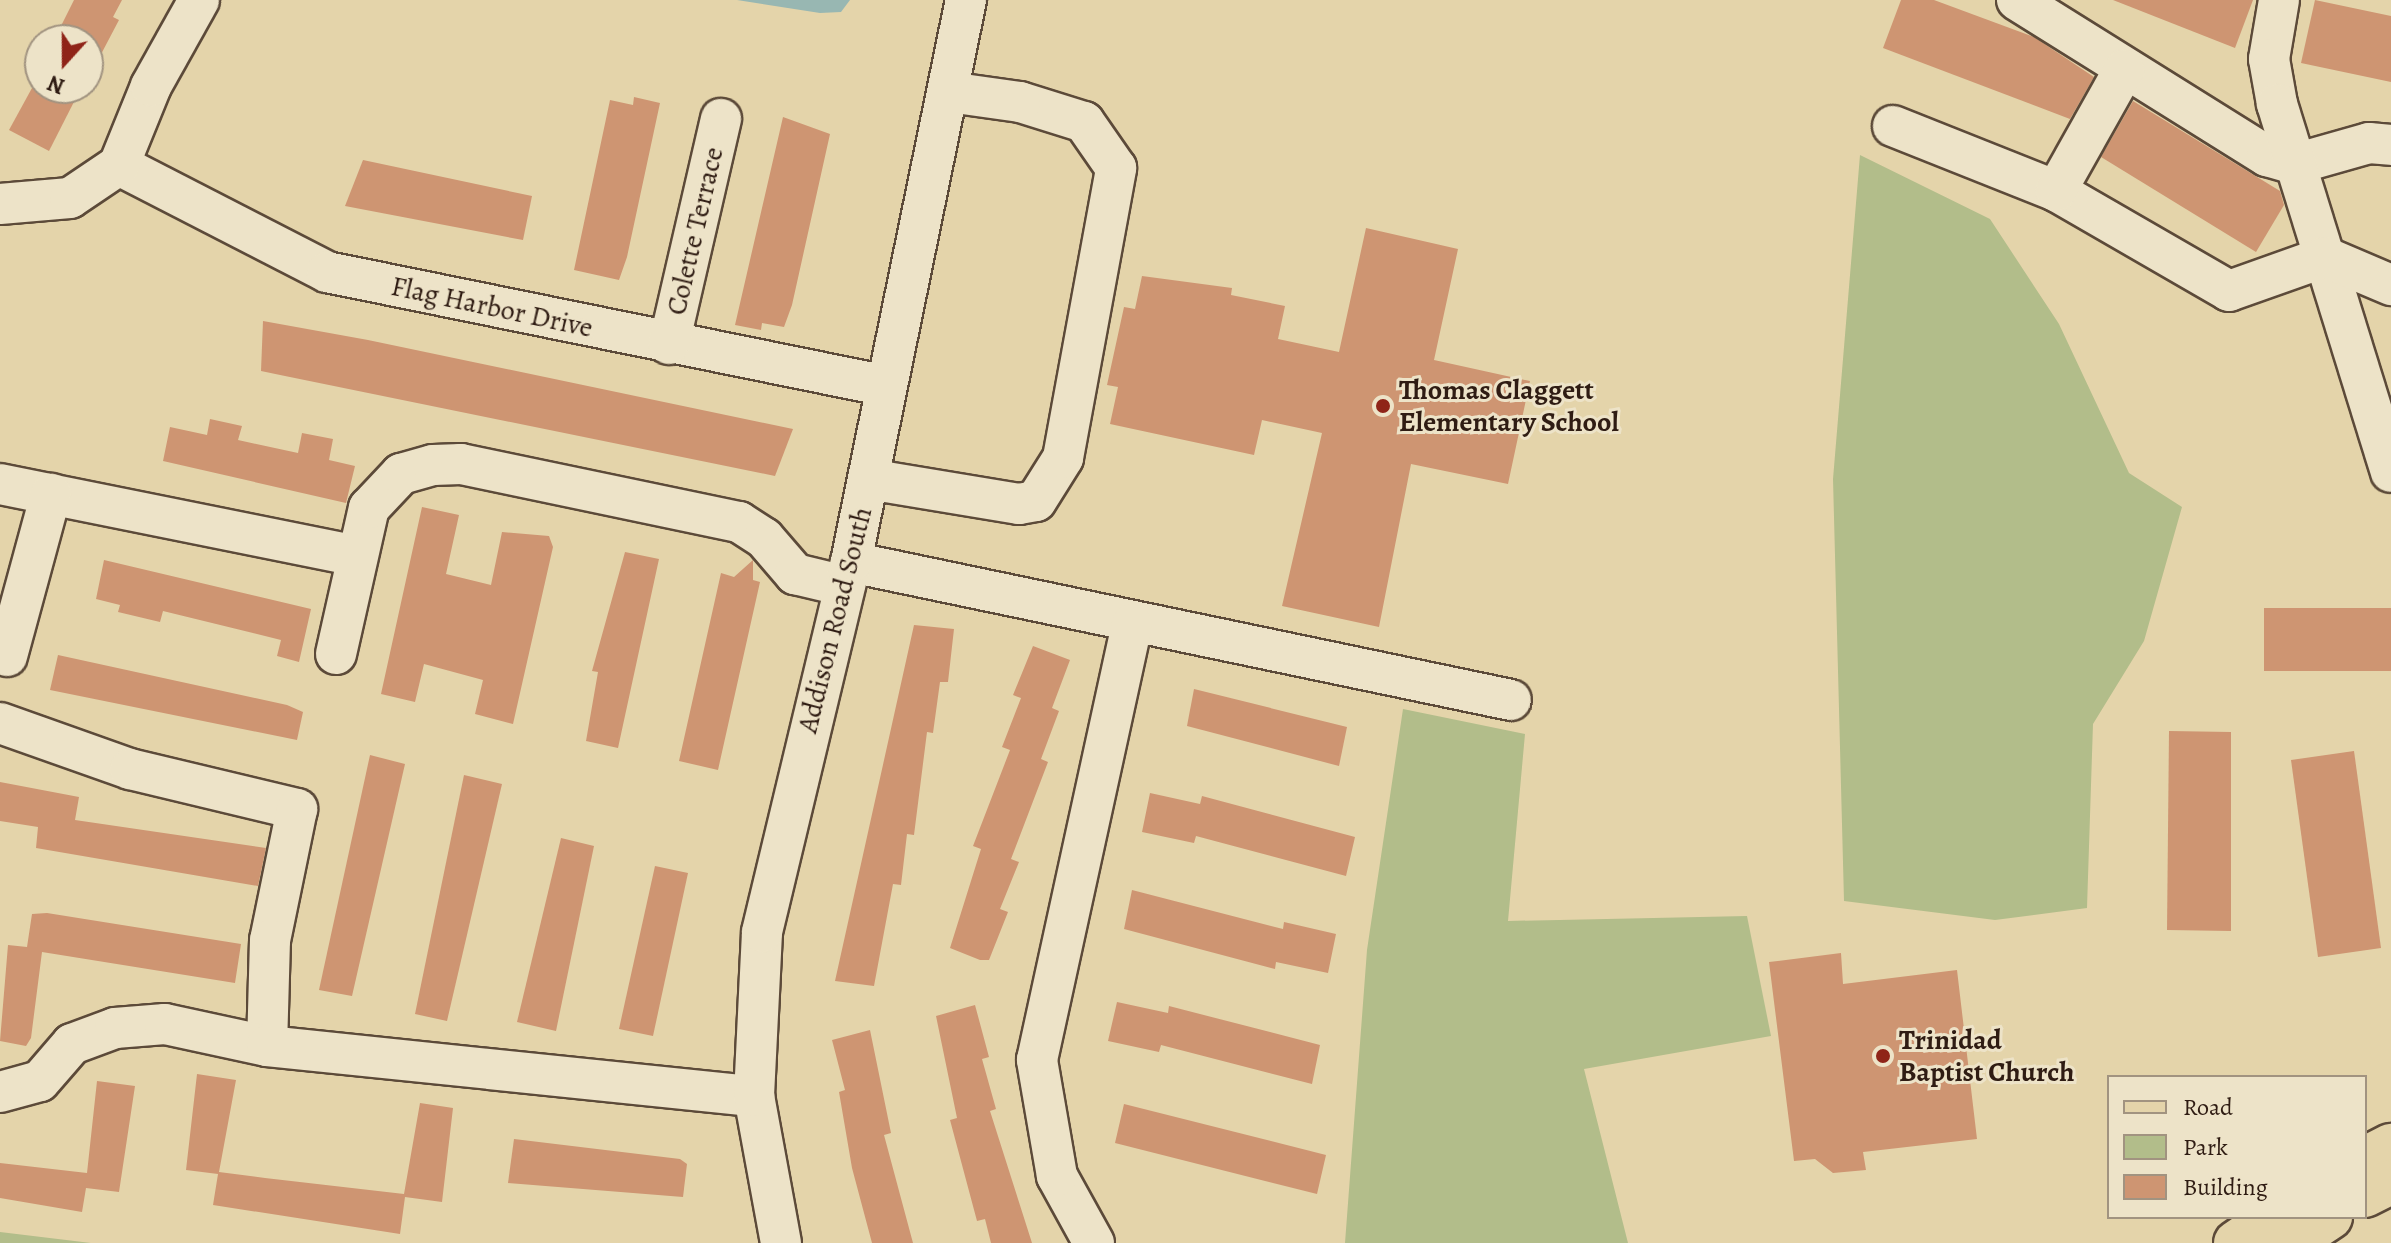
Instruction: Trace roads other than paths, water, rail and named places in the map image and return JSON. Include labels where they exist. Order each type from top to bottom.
[{"type":"main road","points":[[2367,1158],[2391,1146]]},
{"type":"main road","points":[[2367,1194],[2391,1182]]},
{"type":"main road","points":[[2291,1243],[2327,1219]]},
{"type":"street","points":[[0,204],[61,201],[119,165],[129,129],[199,0]]},
{"type":"street","name":"Addison Road South","points":[[781,1243],[754,1096],[762,932],[848,574],[966,0]]},
{"type":"street","points":[[2017,0],[2124,70],[2267,156],[2295,164],[2369,143],[2391,145]]},
{"type":"street","points":[[2279,0],[2269,71],[2391,472]]},
{"type":"street","points":[[2056,191],[2124,70]]},
{"type":"street","points":[[868,479],[1019,504],[1036,501],[1063,458],[1116,168],[1084,122],[1020,102],[949,92]]},
{"type":"street","name":"Colette Terrace","points":[[669,344],[721,119]]},
{"type":"street","points":[[1893,126],[2056,191],[2229,291],[2325,257],[2391,285]]},
{"type":"street","name":"Flag Harbor Drive","points":[[119,165],[327,272],[887,386]]},
{"type":"street","points":[[336,654],[369,508],[387,485],[418,468],[461,464],[739,522],[764,538],[795,574],[848,574],[1132,624],[1511,700]]},
{"type":"street","points":[[0,484],[357,556]]},
{"type":"street","points":[[7,656],[51,494]]},
{"type":"street","points":[[1094,1243],[1057,1176],[1037,1060],[1132,624]]},
{"type":"street","points":[[0,723],[130,769],[297,809],[270,940],[267,1046]]},
{"type":"street","points":[[0,1092],[29,1087],[72,1044],[115,1028],[184,1025],[267,1046],[754,1096]]},
{"type":"water","points":[[737,0],[850,0],[841,12],[820,13]]},
{"type":"place","name":"Thomas Claggett Elementary School","points":[[1383,406]]},
{"type":"place","name":"Trinidad Baptist Church","points":[[1883,1056]]}]
